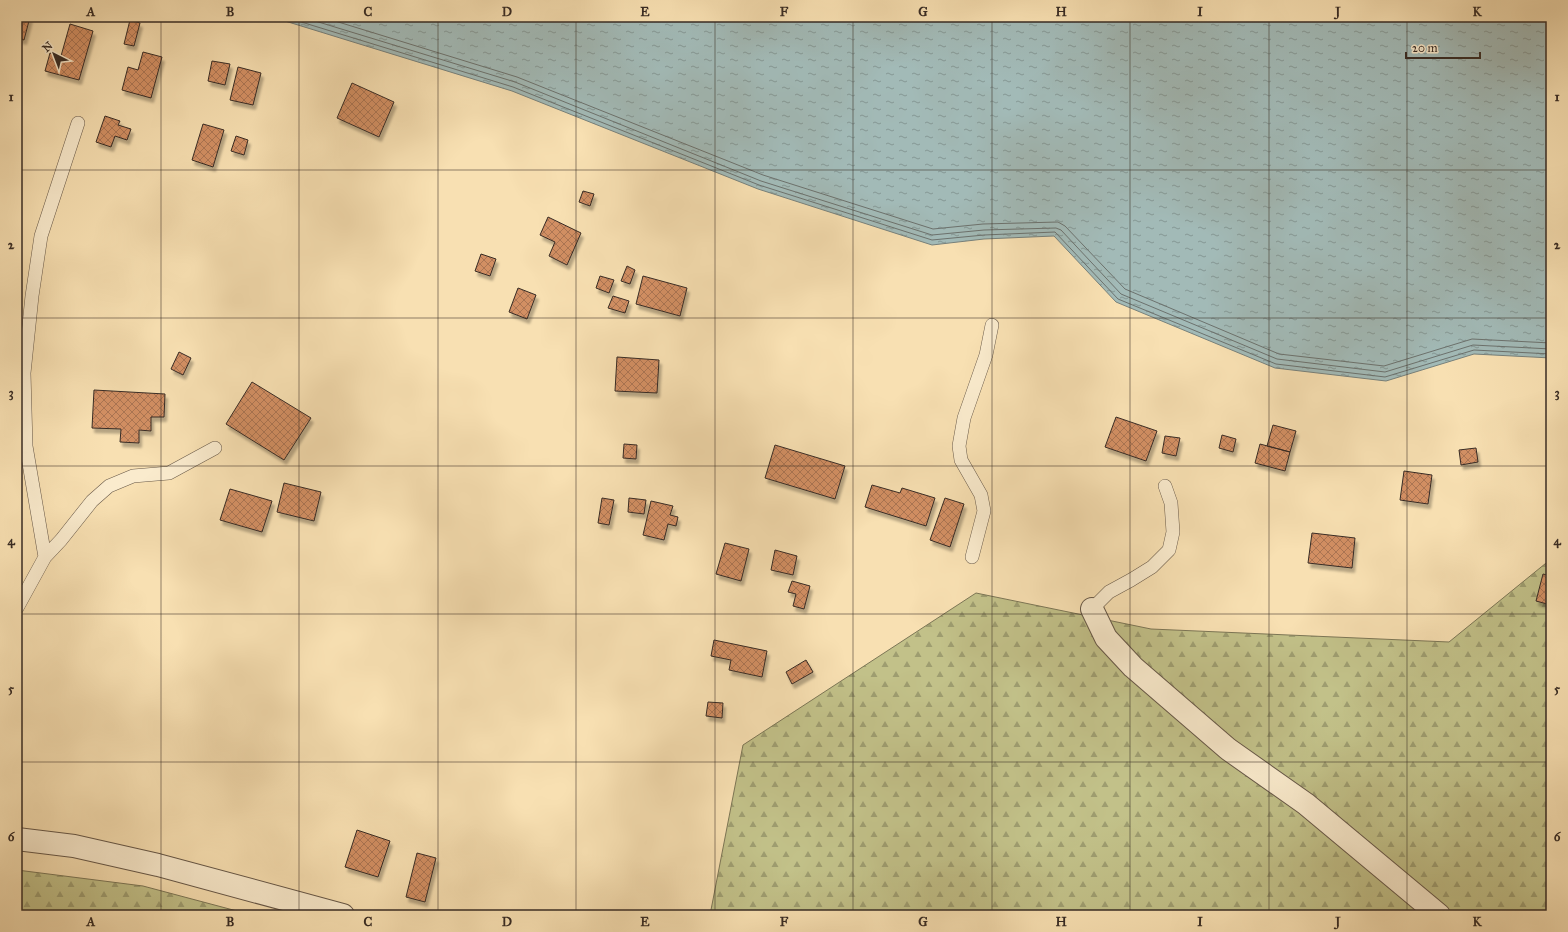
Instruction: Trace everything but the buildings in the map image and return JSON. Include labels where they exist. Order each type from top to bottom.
[{"type":"street","points":[[1092,609],[1106,638],[1133,668],[1228,749],[1306,804],[1439,915]]},
{"type":"street","points":[[17,839],[74,846],[158,865],[343,915]]},
{"type":"lane","points":[[45,557],[26,446],[24,373],[32,296],[41,236],[78,123]]},
{"type":"lane","points":[[972,557],[984,511],[981,495],[961,460],[959,446],[964,418],[986,355],[992,326]]},
{"type":"lane","points":[[17,608],[45,557],[61,540],[92,501],[109,486],[133,476],[169,473],[215,448]]},
{"type":"lane","points":[[1092,609],[1109,592],[1152,567],[1169,550],[1173,532],[1171,503],[1165,486]]},
{"type":"green space","points":[[1551,559],[1551,915],[710,915],[743,745],[976,593],[1151,629],[1449,642]]},
{"type":"green space","points":[[17,870],[143,886],[252,915],[17,915]]},
{"type":"water","points":[[272,17],[1551,17],[1551,358],[1474,354],[1386,381],[1275,368],[1116,302],[1054,236],[984,239],[932,245],[758,189],[512,91]]}]
